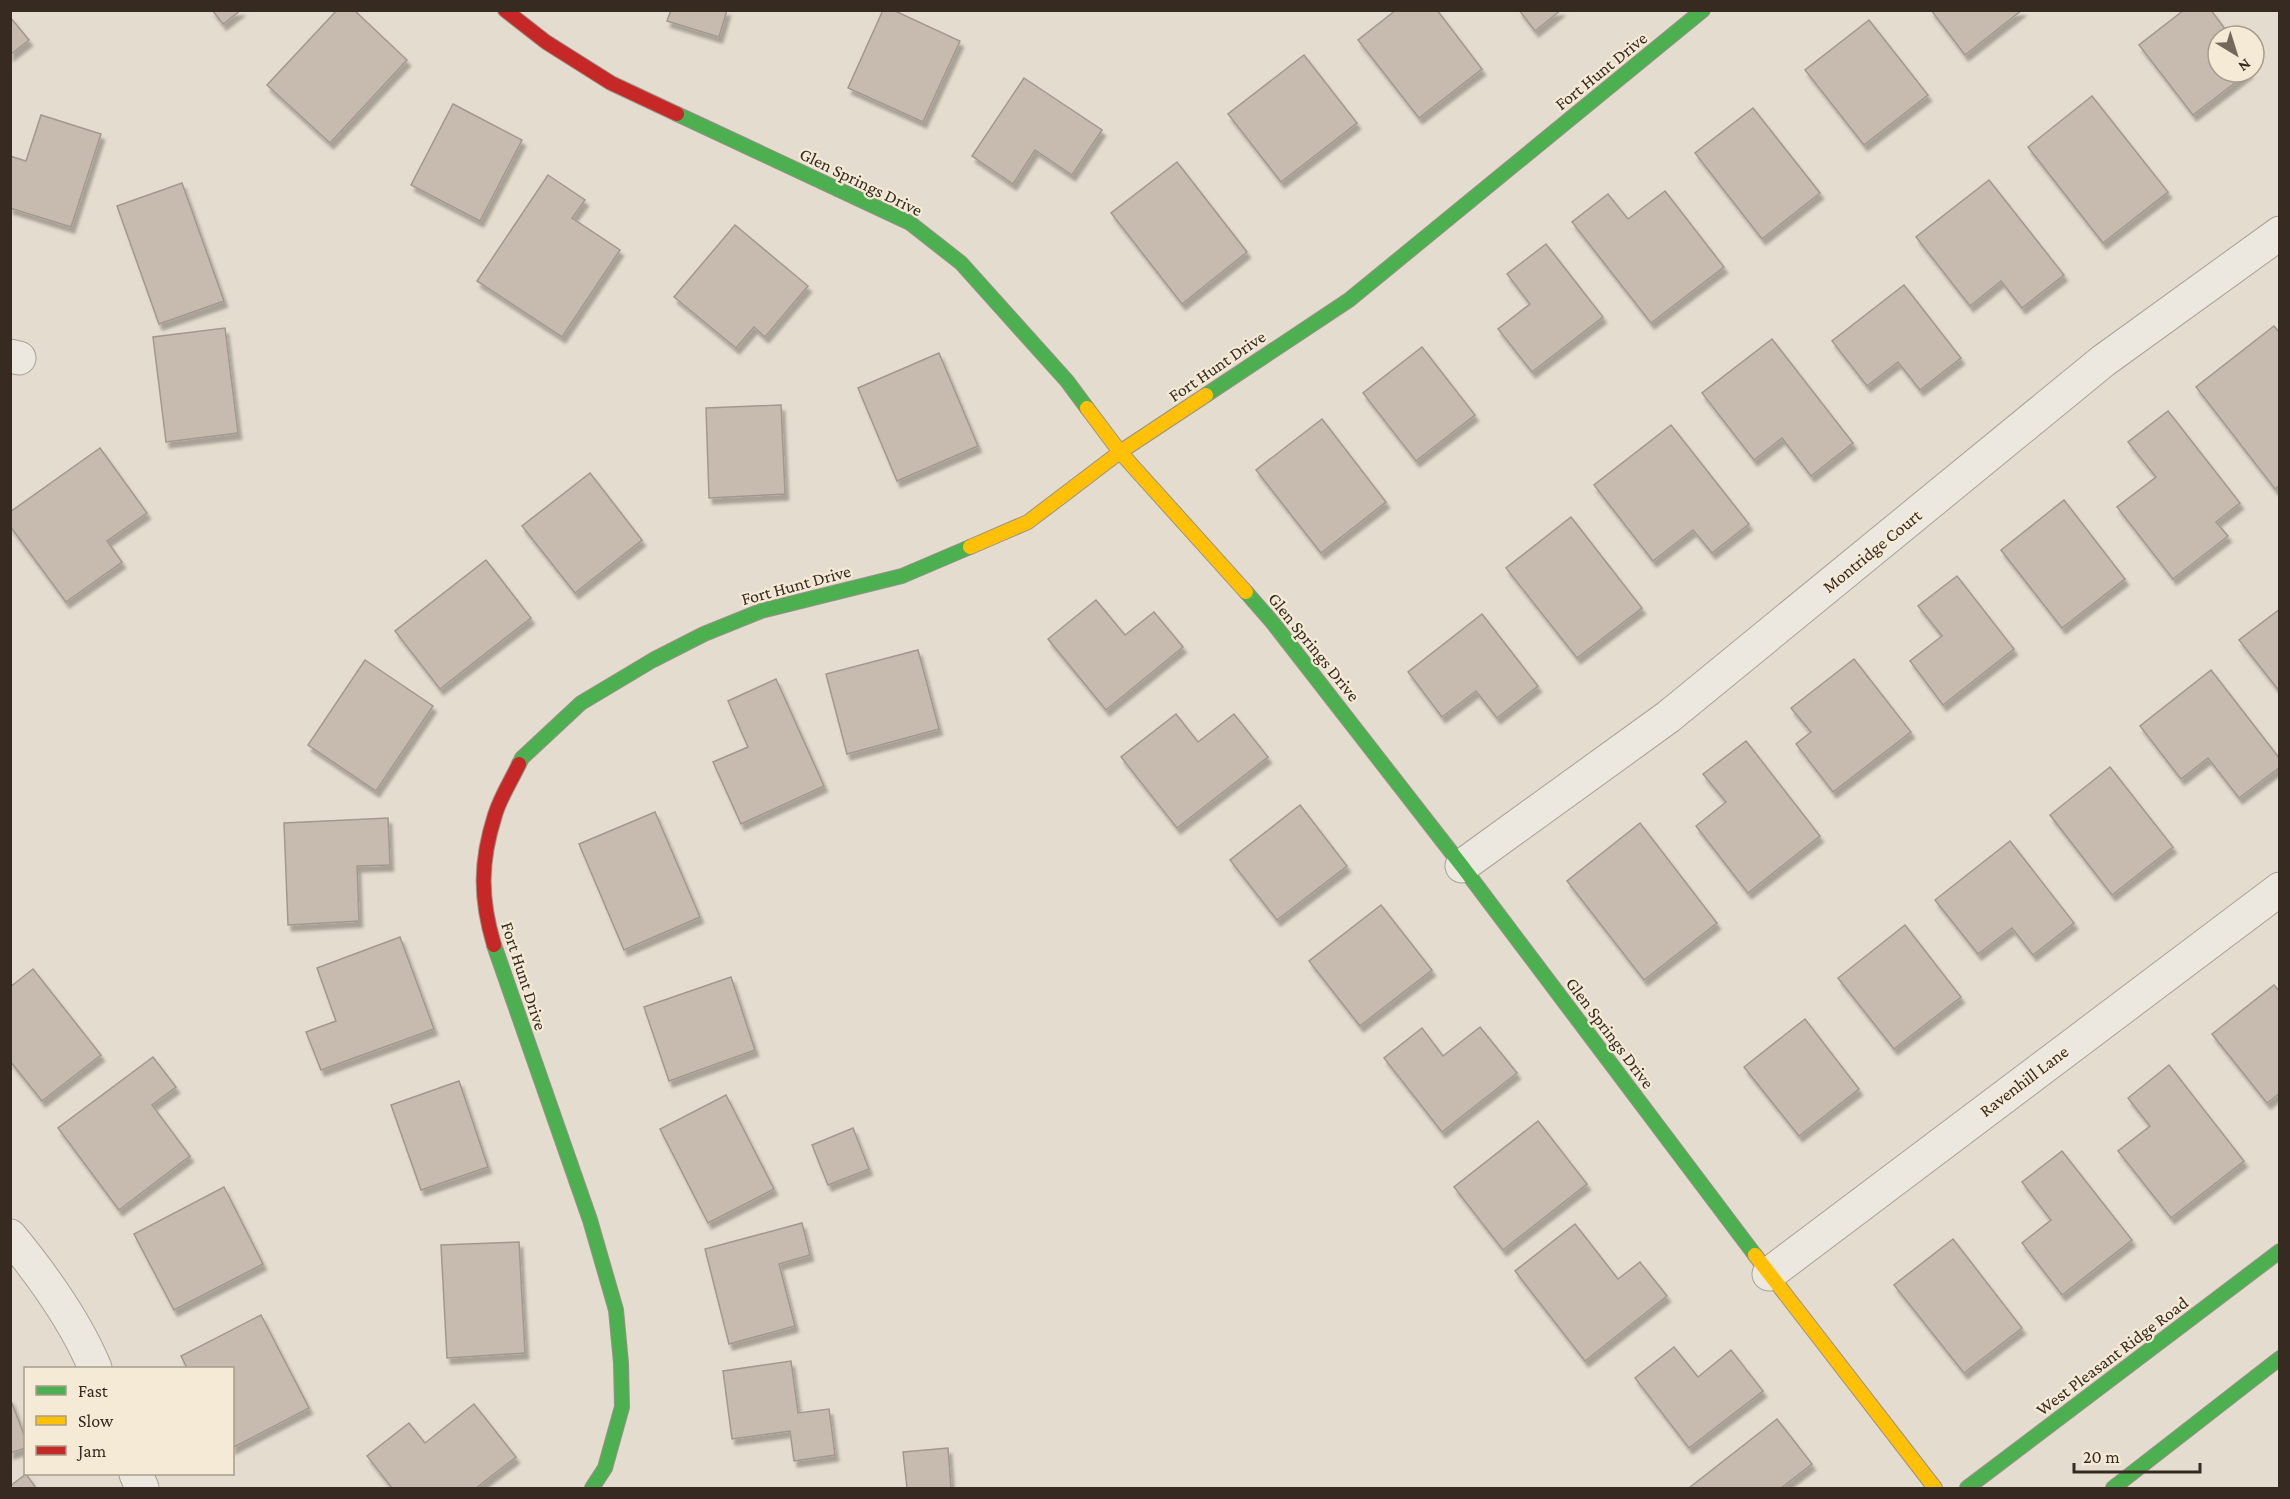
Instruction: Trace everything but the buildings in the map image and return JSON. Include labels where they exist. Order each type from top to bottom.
[{"type":"street","name":"Glen Springs Drive","points":[[505,10],[546,42],[611,83],[910,223],[961,263],[1067,381],[1120,452],[1274,623],[1462,866],[1768,1274],[1935,1488]]},
{"type":"street","name":"Fort Hunt Drive","points":[[592,1488],[605,1468],[622,1407],[616,1310],[590,1220],[503,974],[485,915],[483,868],[495,814],[522,758],[581,703],[653,660],[704,634],[761,611],[902,576],[1028,522],[1120,452],[1349,300],[1703,10]]},
{"type":"street","name":"Montridge Court","points":[[1462,866],[1668,717],[2103,361],[2280,233]]},
{"type":"street","name":"Ravenhill Lane","points":[[1768,1274],[2280,889]]},
{"type":"street","points":[[10,1236],[40,1272],[69,1319],[93,1367]]},
{"type":"street","name":"West Pleasant Ridge Road","points":[[1967,1488],[2280,1251]]},
{"type":"street","points":[[2113,1488],[2280,1358]]},
{"type":"traffic: fast","points":[[1206,395],[1349,300],[1703,10]]},
{"type":"traffic: fast","points":[[677,114],[910,223],[961,263],[1067,381],[1087,408]]},
{"type":"traffic: fast","points":[[519,764],[522,758],[581,703],[653,660],[704,634],[761,611],[902,576],[970,547]]},
{"type":"traffic: fast","points":[[1246,592],[1273,623],[1462,866],[1755,1255]]},
{"type":"traffic: fast","points":[[494,945],[590,1220],[616,1310],[622,1407],[605,1468],[592,1488]]},
{"type":"traffic: fast","points":[[1967,1488],[2280,1251]]},
{"type":"traffic: fast","points":[[2113,1488],[2280,1358]]},
{"type":"traffic: slow","points":[[970,547],[1028,522],[1120,452],[1206,395]]},
{"type":"traffic: slow","points":[[1087,408],[1120,452],[1246,592]]},
{"type":"traffic: slow","points":[[1755,1255],[1935,1488]]},
{"type":"traffic: jam","points":[[505,10],[546,42],[611,83],[677,114]]},
{"type":"traffic: jam","points":[[494,945],[484,896],[484,864],[497,809],[519,764]]}]
